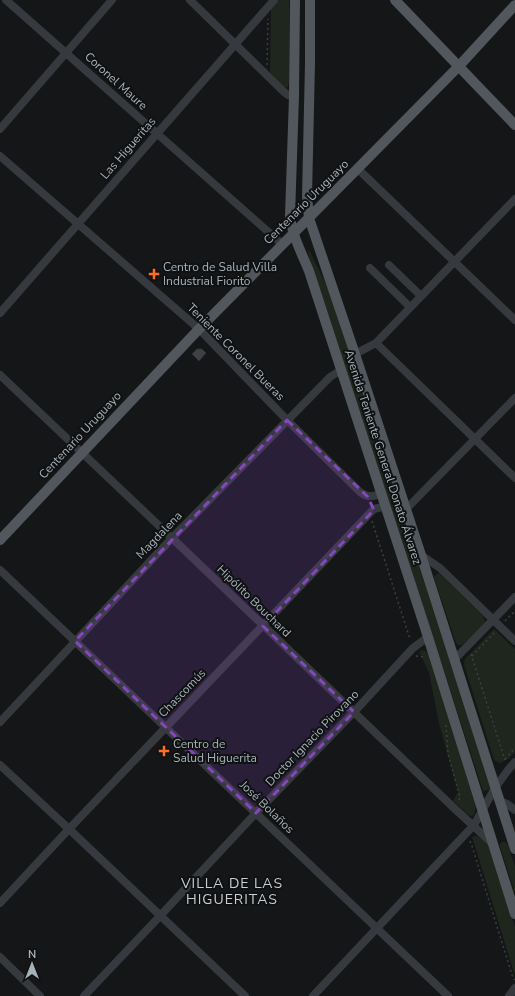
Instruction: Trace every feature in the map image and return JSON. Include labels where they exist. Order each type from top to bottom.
[{"type":"main road","name":"Avenida Teniente General Donato Álvarez","points":[[295,0],[290,224],[309,271],[382,493],[515,914]]},
{"type":"main road","name":"Avenida Teniente General Donato Álvarez","points":[[310,0],[307,196],[309,218],[356,354],[515,849]]},
{"type":"main road","points":[[395,0],[515,125]]},
{"type":"main road","name":"Centenario Uruguayo","points":[[0,540],[199,329],[459,66],[515,5]]},
{"type":"street","name":"Coronel Maure","points":[[6,0],[282,244]]},
{"type":"street","points":[[0,129],[112,0]]},
{"type":"street","points":[[190,0],[284,92],[288,95],[294,96]]},
{"type":"street","name":"Las Higueritas","points":[[0,313],[274,0]]},
{"type":"street","name":"Teniente Coronel Bueras","points":[[0,156],[199,329],[287,420],[360,492],[368,497]]},
{"type":"street","points":[[358,168],[515,320]]},
{"type":"street","points":[[356,354],[376,343],[515,199]]},
{"type":"street","points":[[389,265],[420,296]]},
{"type":"street","points":[[370,268],[410,307]]},
{"type":"street","points":[[376,343],[515,478]]},
{"type":"street","name":"Magdalena","points":[[0,722],[172,538],[330,377],[341,370]]},
{"type":"street","name":"Hipólito Bouchard","points":[[0,375],[492,843]]},
{"type":"street","points":[[406,509],[515,398]]},
{"type":"street","points":[[372,512],[368,497],[374,497],[382,493]]},
{"type":"street","name":"Chascomús","points":[[0,903],[372,512],[386,506]]},
{"type":"street","points":[[421,555],[440,568],[515,641]]},
{"type":"street","name":"José Bolaños","points":[[0,570],[448,996]]},
{"type":"street","points":[[454,660],[515,597]]},
{"type":"street","name":"Doctor Ignacio Pirovano","points":[[84,996],[413,648],[428,638]]},
{"type":"street","points":[[313,996],[474,825],[495,788],[515,762]]},
{"type":"street","points":[[0,765],[245,996]]},
{"type":"street","points":[[500,801],[515,810]]},
{"type":"street","points":[[0,957],[40,996]]},
{"type":"street","points":[[508,996],[515,988]]},
{"type":"path","points":[[266,10],[268,18],[268,64],[266,73]]},
{"type":"path","points":[[372,512],[413,648],[416,656],[425,657]]},
{"type":"path","points":[[472,656],[515,611]]},
{"type":"path","points":[[468,645],[508,770]]},
{"type":"path","points":[[446,723],[448,754],[460,797],[456,809]]},
{"type":"path","points":[[505,759],[515,748]]},
{"type":"path","points":[[465,835],[472,846],[504,952],[515,981]]},
{"type":"highlighted area","points":[[287,420],[368,497],[374,510],[263,626],[354,712],[256,813],[75,641]]},
{"type":"shaded area","points":[[279,0],[289,0],[289,81],[288,87],[286,88],[283,87],[270,72],[271,8]]},
{"type":"shaded area","points":[[308,251],[310,252],[331,294],[490,785],[490,789],[488,790],[483,791]]},
{"type":"shaded area","points":[[439,573],[483,616],[485,621],[484,625],[462,645],[456,643],[434,578],[435,575]]},
{"type":"shaded area","points":[[494,629],[515,649],[515,752],[508,759],[500,763],[495,761],[493,757],[464,665],[465,659]]},
{"type":"shaded area","points":[[422,650],[428,653],[476,806],[474,815],[470,816],[453,801],[458,792],[439,724],[429,673],[419,653]]},
{"type":"shaded area","points":[[474,836],[482,839],[488,845],[515,927],[515,976],[472,838]]},
{"type":"shaded area","points":[[502,842],[505,842],[508,845],[515,867],[515,893],[500,847]]},
{"type":"building","points":[[197,349],[202,349],[206,353],[199,361],[192,354]]},
{"type":"place","name":"Centro de Salud Villa Industrial Fiorito","points":[[154,274]]},
{"type":"place","name":"Centro de Salud Higuerita","points":[[164,751]]},
{"type":"district","name":"VILLA DE LAS HIGUERITAS","points":[[232,892]]}]
